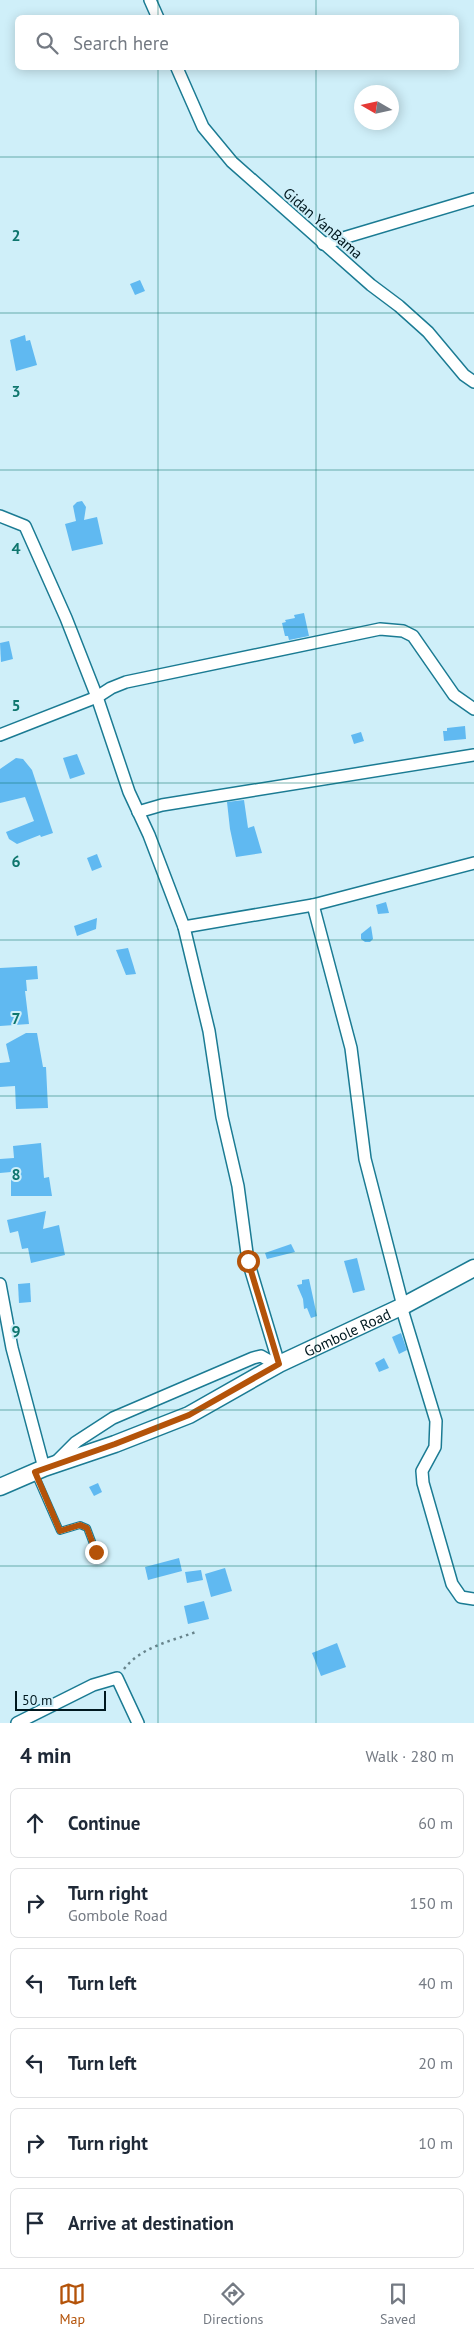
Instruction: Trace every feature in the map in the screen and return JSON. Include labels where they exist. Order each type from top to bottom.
[{"type":"street","points":[[150,0],[157,15]]},
{"type":"street","name":"Gidan YanBama","points":[[178,70],[203,127],[232,162],[324,244],[428,332],[464,375],[474,382]]},
{"type":"street","points":[[324,244],[474,199]]},
{"type":"street","points":[[0,516],[25,526],[66,618],[97,697],[129,792],[184,927],[209,1031],[222,1117],[238,1186],[248,1261],[278,1364]]},
{"type":"street","points":[[0,735],[97,697],[111,688],[126,682],[380,629],[403,631],[414,636],[454,695],[474,708]]},
{"type":"street","points":[[138,812],[162,804],[474,755]]},
{"type":"street","points":[[184,927],[313,905],[474,863]]},
{"type":"street","points":[[313,905],[351,1048],[365,1158],[402,1306],[436,1421],[435,1447],[422,1471],[423,1483],[452,1584],[461,1597],[474,1599]]},
{"type":"street","name":"Gombole Road","points":[[0,1487],[44,1468],[115,1444],[189,1415],[278,1364],[402,1306],[474,1268]]},
{"type":"street","points":[[0,1284],[12,1348],[44,1468],[76,1442],[113,1418],[140,1406],[253,1358],[260,1356],[278,1364]]},
{"type":"street","points":[[17,1723],[93,1685],[117,1678],[138,1723]]},
{"type":"lane","points":[[44,1468],[60,1531],[80,1525],[87,1528],[96,1552]]},
{"type":"path","points":[[117,1678],[129,1663],[149,1649],[196,1632]]},
{"type":"building","points":[[140,280],[145,291],[135,295],[130,284]]},
{"type":"building","points":[[25,335],[26,341],[30,340],[37,365],[16,371],[10,340]]},
{"type":"building","points":[[82,501],[86,507],[84,520],[97,517],[103,544],[72,551],[65,524],[76,521],[73,506],[77,502]]},
{"type":"building","points":[[304,613],[309,636],[289,640],[288,636],[285,636],[282,623],[286,622],[285,620],[295,618],[294,615]]},
{"type":"building","points":[[9,641],[13,659],[1,662],[0,643]]},
{"type":"building","points":[[465,726],[466,739],[444,741],[443,731],[447,731],[447,728]]},
{"type":"building","points":[[361,732],[364,741],[354,744],[351,735]]},
{"type":"building","points":[[77,754],[85,774],[70,779],[63,758]]},
{"type":"building","points":[[16,758],[23,759],[32,770],[53,833],[41,837],[40,835],[17,844],[9,839],[6,832],[34,821],[25,797],[0,803],[0,769]]},
{"type":"building","points":[[244,800],[248,828],[254,826],[262,853],[236,857],[227,802]]},
{"type":"building","points":[[97,854],[102,867],[92,871],[87,858]]},
{"type":"building","points":[[386,902],[389,913],[378,914],[376,905]]},
{"type":"building","points":[[97,918],[96,929],[77,936],[74,926]]},
{"type":"building","points":[[371,926],[373,939],[370,942],[365,942],[361,939],[361,934]]},
{"type":"building","points":[[128,948],[136,974],[126,975],[116,950]]},
{"type":"building","points":[[37,966],[38,979],[26,980],[27,991],[25,991],[29,1024],[0,1026],[0,968]]},
{"type":"building","points":[[26,1033],[37,1033],[43,1067],[46,1067],[48,1108],[16,1109],[15,1086],[0,1087],[0,1063],[10,1062],[6,1044]]},
{"type":"building","points":[[41,1143],[44,1178],[49,1177],[52,1196],[11,1196],[11,1172],[0,1173],[0,1159],[14,1158],[13,1146]]},
{"type":"building","points":[[46,1211],[43,1229],[59,1225],[65,1255],[31,1263],[28,1248],[22,1249],[18,1231],[10,1233],[7,1220]]},
{"type":"building","points":[[291,1244],[295,1252],[267,1259],[265,1253]]},
{"type":"building","points":[[357,1258],[365,1290],[353,1293],[344,1261]]},
{"type":"building","points":[[309,1279],[317,1316],[311,1318],[307,1308],[304,1309],[303,1299],[297,1285],[302,1284],[302,1280]]},
{"type":"building","points":[[30,1283],[31,1302],[19,1303],[18,1284]]},
{"type":"building","points":[[401,1333],[407,1350],[399,1354],[392,1337]]},
{"type":"building","points":[[384,1358],[389,1368],[379,1372],[375,1363]]},
{"type":"building","points":[[98,1483],[102,1492],[94,1496],[89,1487]]},
{"type":"building","points":[[179,1558],[182,1571],[148,1580],[145,1567]]},
{"type":"building","points":[[225,1568],[232,1591],[211,1597],[205,1574]]},
{"type":"building","points":[[201,1570],[203,1580],[187,1583],[185,1572]]},
{"type":"building","points":[[204,1601],[209,1619],[188,1624],[184,1606]]},
{"type":"building","points":[[337,1643],[346,1667],[321,1676],[312,1653]]},
{"type":"route","points":[[96,1552],[87,1528],[80,1525],[60,1531],[35,1472],[115,1444],[189,1415],[279,1364],[248,1261]]}]
